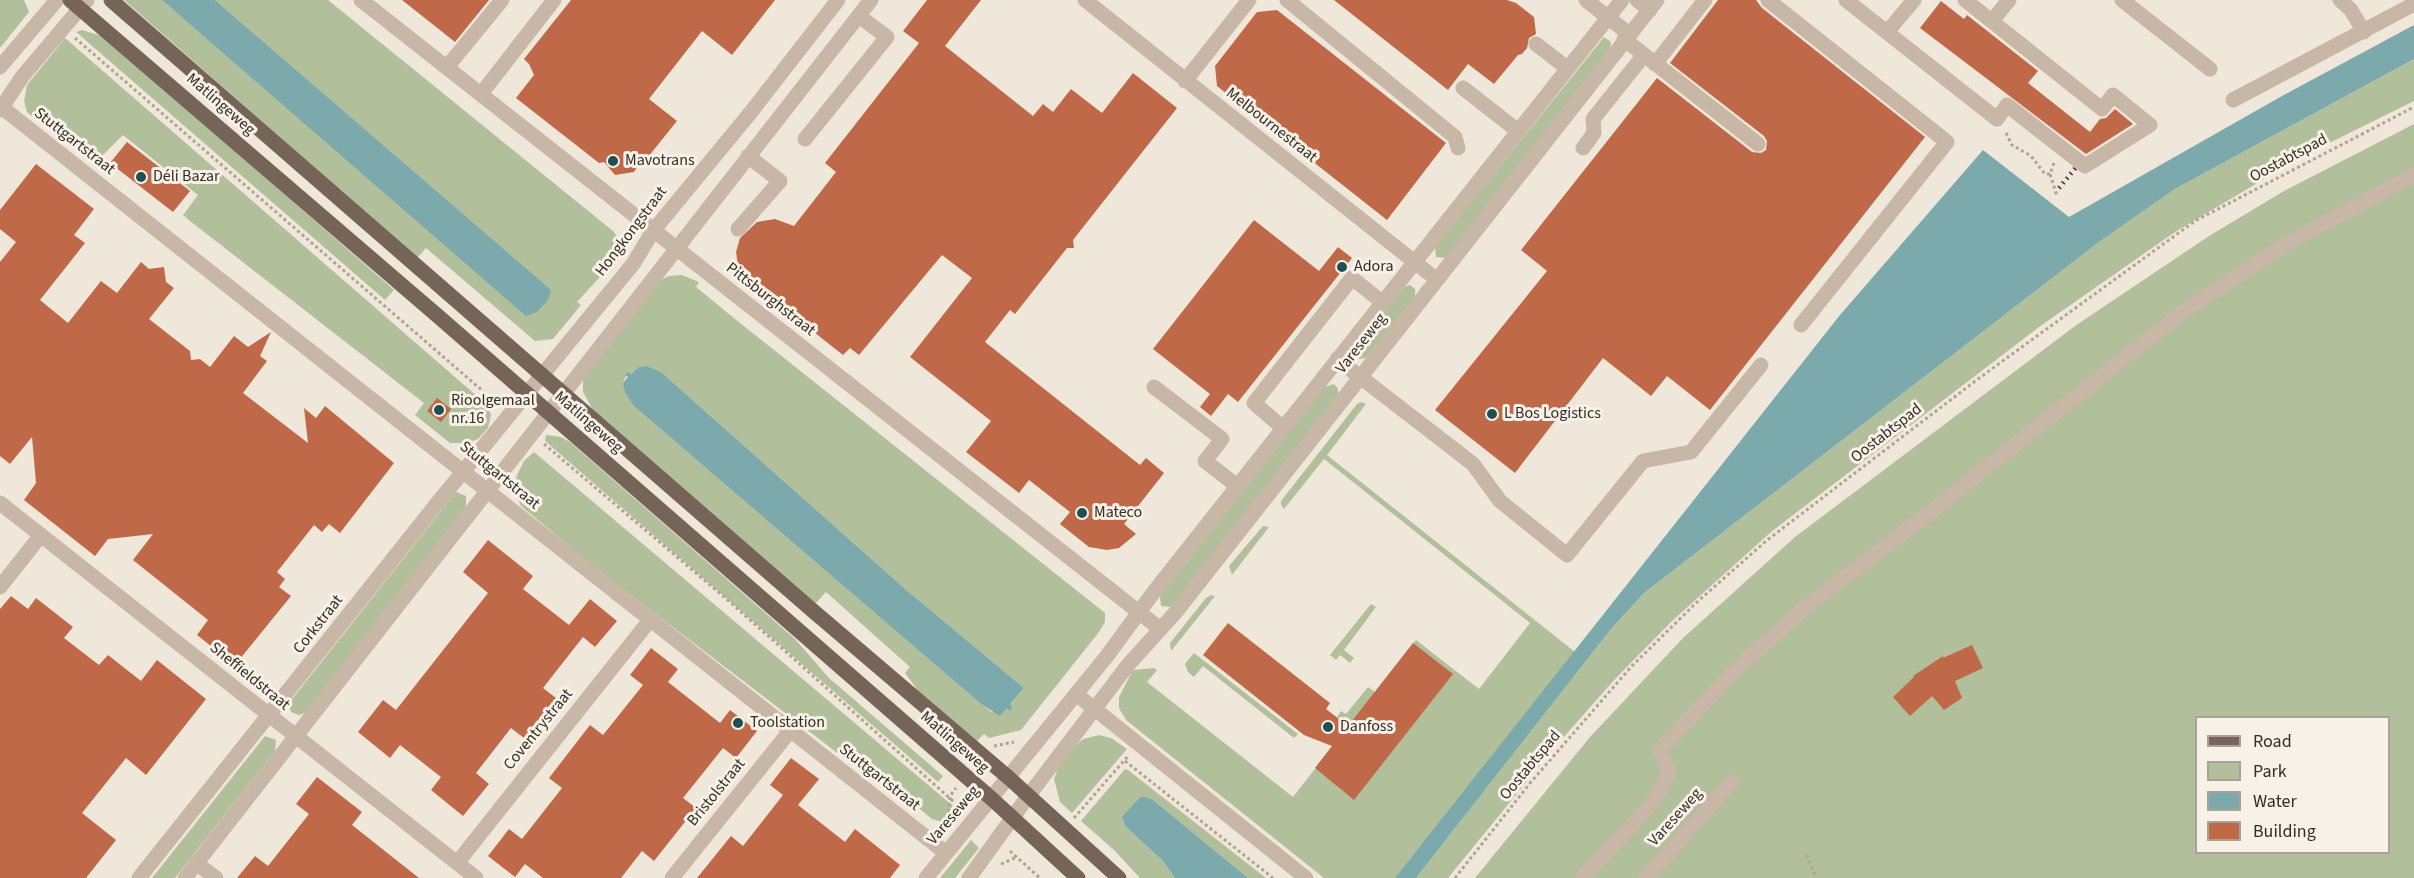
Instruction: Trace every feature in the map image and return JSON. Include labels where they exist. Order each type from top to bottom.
[{"type":"main road","name":"Matlingeweg","points":[[111,0],[812,610],[1009,777],[1119,878]]},
{"type":"main road","name":"Matlingeweg","points":[[79,3],[992,799],[1078,878]]},
{"type":"street","points":[[0,67],[57,0]]},
{"type":"street","name":"Pittsburghstraat","points":[[361,0],[1159,628]]},
{"type":"street","points":[[447,68],[502,0]]},
{"type":"street","points":[[481,94],[554,0]]},
{"type":"street","name":"Hongkongstraat","points":[[526,393],[633,264],[652,231],[751,112],[838,0]]},
{"type":"street","points":[[184,878],[466,521],[486,490],[871,0]]},
{"type":"street","name":"Melbournestraat","points":[[1085,0],[1436,279]]},
{"type":"street","points":[[1185,81],[1249,0]]},
{"type":"street","points":[[1287,0],[1455,137],[1458,148]]},
{"type":"street","points":[[1586,0],[1608,17],[1650,59],[1758,144]]},
{"type":"street","name":"Vareseweg","points":[[926,878],[1076,694],[1237,486],[1622,0]]},
{"type":"street","points":[[1637,0],[1653,5]]},
{"type":"street","points":[[1583,148],[1594,133],[1593,119],[1705,0]]},
{"type":"street","points":[[1768,0],[1947,142],[1801,325]]},
{"type":"street","points":[[1846,0],[1997,118],[2007,105],[2085,166],[2151,125],[2113,94],[2102,109],[1965,0]]},
{"type":"street","points":[[1887,32],[1914,0]]},
{"type":"street","points":[[1992,21],[2009,0]]},
{"type":"street","points":[[2122,0],[2210,69]]},
{"type":"street","points":[[2340,0],[2351,10],[2364,32]]},
{"type":"street","points":[[0,108],[79,3]]},
{"type":"street","points":[[2233,100],[2414,4]]},
{"type":"street","name":"Vareseweg","points":[[969,878],[1095,708],[1159,628],[1175,613],[1359,376],[1653,5]]},
{"type":"street","points":[[805,139],[887,37],[859,16]]},
{"type":"street","points":[[1536,44],[1567,68]]},
{"type":"street","points":[[1463,88],[1518,131]]},
{"type":"street","name":"Stuttgartstraat","points":[[0,108],[946,853]]},
{"type":"street","points":[[751,112],[770,129]]},
{"type":"street","points":[[738,229],[780,181],[748,156]]},
{"type":"street","points":[[1582,878],[1655,800],[1669,772],[1660,749],[1739,667],[1803,609],[1932,511],[2181,313],[2291,241],[2414,175]]},
{"type":"street","points":[[1283,428],[1254,403],[1352,278],[1382,302]]},
{"type":"street","points":[[1337,359],[1473,464],[1500,501],[1567,555],[1643,461],[1691,452],[1761,365]]},
{"type":"street","points":[[1154,387],[1222,439],[1205,461],[1237,486]]},
{"type":"street","name":"Corkstraat","points":[[139,878],[197,803],[270,717],[526,393]]},
{"type":"street","name":"Sheffieldstraat","points":[[0,503],[476,878]]},
{"type":"street","points":[[0,587],[41,535]]},
{"type":"street","name":"Coventrystraat","points":[[457,863],[650,620]]},
{"type":"street","points":[[1076,694],[1306,878]]},
{"type":"street","name":"Bristolstraat","points":[[672,878],[790,731]]},
{"type":"street","name":"Vareseweg","points":[[1646,878],[1732,782]]},
{"type":"street","points":[[196,863],[216,878]]},
{"type":"path","name":"Oostabtspad","points":[[1455,878],[1532,782],[1631,667],[1695,604],[1766,541],[1978,379],[2196,221],[2414,107]]},
{"type":"path","points":[[2017,113],[2006,132],[2008,141],[2031,156],[2045,174],[2050,174]]},
{"type":"path","points":[[2057,196],[2050,174],[2055,162],[2072,156]]},
{"type":"path","points":[[1065,828],[1125,761],[1138,743]]},
{"type":"path","points":[[1125,761],[1273,878]]},
{"type":"path","points":[[1030,869],[1047,849]]},
{"type":"path","points":[[1808,855],[1816,878]]},
{"type":"green space","points":[[0,0],[24,0],[29,12],[0,48]]},
{"type":"green space","points":[[124,0],[162,0],[262,86],[550,290],[215,0],[328,0],[613,231],[621,242],[620,255],[577,302],[581,305],[553,339],[535,341],[426,248],[417,258]]},
{"type":"green space","points":[[82,30],[105,37],[394,290],[385,300],[76,32]]},
{"type":"green space","points":[[1604,37],[1611,42],[1610,50],[1446,258],[1436,257],[1435,247]]},
{"type":"green space","points":[[65,38],[486,404],[491,415],[488,428],[478,439],[467,443],[450,443],[415,415],[424,403],[183,215],[198,195],[123,135],[102,156],[70,129],[52,132],[27,112],[24,101],[27,85]]},
{"type":"green space","points":[[2414,59],[2414,101],[2301,157],[2175,232],[2039,327],[1771,532],[1672,621],[1615,679],[1555,747],[1448,878],[1416,878],[1611,629],[1644,593],[2099,242],[2175,189]]},
{"type":"green space","points":[[2414,124],[2414,878],[1475,878],[1590,737],[1683,638],[1795,537],[2075,326],[2209,236],[2284,191]]},
{"type":"green space","points":[[682,275],[699,282],[696,287],[735,319],[1105,613],[1105,622],[1099,632],[1021,730],[989,738],[984,734],[976,742],[922,696],[905,673],[910,667],[826,592],[815,604],[594,412],[583,392],[583,377],[657,282],[669,276]],"holes":[[[647,366],[661,372],[904,588],[1024,688],[1010,704],[1013,708],[992,712],[981,704],[634,405],[623,383],[628,372],[631,374],[639,367]]]},
{"type":"green space","points":[[1410,285],[1415,289],[1415,297],[1366,358],[1359,359],[1355,353],[1357,347],[1403,287]]},
{"type":"green space","points":[[1334,384],[1338,389],[1338,395],[1171,607],[1161,606],[1160,596],[1325,387]]},
{"type":"green space","points":[[1361,402],[1366,404],[1327,455],[1575,652],[1396,878],[1324,878],[1126,720],[1119,708],[1119,697],[1133,670],[1154,668],[1157,670],[1147,682],[1293,797],[1369,700],[1348,726],[1337,717],[1341,711],[1346,714],[1368,687],[1375,692],[1416,640],[1479,689],[1530,623],[1324,459],[1284,509],[1281,505],[1281,501],[1357,404]]},
{"type":"green space","points":[[546,435],[561,437],[570,442],[795,639],[829,678],[943,776],[938,782],[545,441]]},
{"type":"green space","points":[[534,452],[953,806],[948,812],[954,817],[943,822],[932,819],[900,793],[895,797],[598,570],[521,506],[514,491],[517,475],[524,461]]},
{"type":"green space","points":[[456,492],[466,496],[466,507],[305,713],[299,715],[291,712],[289,703]]},
{"type":"green space","points":[[1263,526],[1269,527],[1232,575],[1229,566]]},
{"type":"green space","points":[[1211,595],[1215,596],[1171,651],[1170,643],[1206,598]]},
{"type":"green space","points":[[1371,604],[1376,607],[1344,650],[1354,658],[1350,663],[1340,655],[1336,660],[1330,655]]},
{"type":"green space","points":[[1194,653],[1298,734],[1294,738],[1203,666],[1194,677],[1188,672],[1185,664]]},
{"type":"green space","points":[[1099,735],[1111,738],[1127,749],[1072,813],[1060,802],[1054,779],[1059,766],[1075,746],[1083,739]]},
{"type":"green space","points":[[265,736],[276,740],[275,751],[175,878],[152,878]]},
{"type":"green space","points":[[1125,769],[1266,878],[1248,878],[1152,799],[1141,796],[1122,818],[1125,826],[1163,861],[1175,878],[1140,878],[1114,850],[1081,821]]},
{"type":"green space","points":[[971,840],[979,848],[955,878],[940,878]]},
{"type":"water","points":[[162,0],[215,0],[551,290],[548,300],[537,312],[526,316]]},
{"type":"water","points":[[2414,25],[2414,59],[2175,189],[2099,242],[1644,593],[1611,629],[1416,878],[1395,878],[1840,315],[1983,150],[2069,217],[2282,96]]},
{"type":"water","points":[[647,366],[661,372],[904,588],[1024,688],[1010,704],[1013,708],[1010,711],[1007,708],[1000,716],[981,704],[633,405],[625,392],[623,383],[628,377],[625,375],[628,372],[631,374],[639,367]]},
{"type":"water","points":[[1141,796],[1152,799],[1248,878],[1175,878],[1163,861],[1125,826],[1122,817]]},
{"type":"building","points":[[402,0],[489,0],[455,42]]},
{"type":"building","points":[[571,0],[775,0],[732,55],[702,31],[649,99],[677,121],[648,157],[642,158],[634,172],[615,175],[604,162],[599,163],[516,98],[534,75],[524,59]]},
{"type":"building","points":[[927,0],[981,0],[945,46],[1033,116],[1043,104],[1053,112],[1071,89],[1102,113],[1133,73],[1177,108],[1073,240],[1074,248],[1067,248],[1015,314],[1010,310],[985,342],[1140,465],[1146,458],[1164,473],[1124,524],[1136,534],[1119,548],[1107,550],[1089,547],[1060,524],[1070,512],[1029,480],[1019,493],[966,452],[991,421],[910,357],[972,278],[942,255],[859,355],[850,348],[843,355],[748,280],[738,265],[736,252],[740,238],[757,222],[775,219],[794,226],[836,172],[825,163],[919,43],[903,31]]},
{"type":"building","points":[[1334,0],[1507,0],[1516,3],[1534,17],[1536,34],[1529,38],[1527,48],[1518,55],[1494,84],[1468,64],[1448,90]]},
{"type":"building","points":[[1718,0],[1756,0],[1762,8],[1925,137],[1710,410],[1667,376],[1651,396],[1603,358],[1515,473],[1435,410],[1547,271],[1521,250],[1657,78],[1752,152],[1761,153],[1766,150],[1767,141],[1764,136],[1670,63]]},
{"type":"building","points":[[1941,1],[1964,19],[1967,15],[2038,71],[2028,83],[2090,132],[2100,119],[2106,118],[2115,109],[2133,124],[2086,154],[1920,28]]},
{"type":"building","points":[[1277,10],[1446,143],[1387,220],[1217,86],[1215,66],[1257,12]]},
{"type":"building","points":[[127,142],[190,191],[173,212],[110,163]]},
{"type":"building","points":[[36,164],[94,209],[74,235],[85,243],[40,300],[68,323],[101,281],[117,293],[141,262],[149,269],[164,267],[166,282],[174,288],[149,319],[190,351],[191,360],[200,359],[210,367],[234,336],[248,347],[271,332],[260,356],[267,361],[243,393],[308,443],[304,408],[316,418],[325,406],[394,463],[340,533],[329,524],[322,532],[314,525],[277,572],[285,579],[279,587],[291,596],[235,665],[197,635],[208,620],[133,560],[153,534],[108,539],[95,556],[24,500],[36,483],[32,437],[10,464],[0,456],[0,262],[16,242],[0,229],[0,210]]},
{"type":"building","points":[[1254,220],[1319,271],[1338,247],[1352,258],[1238,402],[1228,394],[1211,416],[1200,407],[1210,394],[1153,349]]},
{"type":"building","name":"Rioolgemaal nr.16","points":[[437,398],[451,409],[441,422],[427,411]]},
{"type":"building","points":[[488,540],[533,576],[523,589],[569,625],[590,599],[617,621],[595,647],[583,637],[543,688],[556,698],[524,738],[511,728],[476,773],[489,784],[463,816],[431,790],[441,777],[400,745],[390,758],[358,732],[383,700],[396,710],[488,593],[463,572]]},
{"type":"building","points":[[11,596],[28,609],[36,598],[73,627],[64,638],[99,665],[108,655],[141,681],[157,660],[206,699],[146,775],[126,758],[82,813],[116,840],[86,878],[0,878],[0,609]]},
{"type":"building","points":[[1228,623],[1330,703],[1326,709],[1348,726],[1413,643],[1453,674],[1354,800],[1315,768],[1332,746],[1304,735],[1203,655]]},
{"type":"building","points":[[1972,645],[1983,668],[1955,681],[1962,698],[1944,710],[1932,696],[1910,716],[1893,697],[1913,676],[1943,656],[1943,658]]},
{"type":"building","points":[[651,648],[678,669],[668,682],[720,723],[730,710],[757,731],[736,758],[723,748],[683,798],[696,808],[654,861],[642,851],[621,878],[543,878],[525,864],[515,877],[488,856],[509,829],[522,839],[562,788],[549,778],[590,725],[603,735],[643,685],[630,675]]},
{"type":"building","points":[[791,758],[819,779],[798,805],[845,842],[855,829],[900,865],[890,878],[697,878],[731,836],[743,846],[783,795],[770,785]]},
{"type":"building","points":[[317,777],[362,812],[352,825],[419,878],[237,878],[255,856],[268,866],[309,814],[296,804]]},
{"type":"railway","points":[[2059,188],[2078,165]]},
{"type":"place","name":"Mavotrans","points":[[613,161]]},
{"type":"place","name":"Déli Bazar","points":[[141,177]]},
{"type":"place","name":"Adora","points":[[1342,267]]},
{"type":"place","name":"Rioolgemaal nr.16","points":[[439,410]]},
{"type":"place","name":"L Bos Logistics","points":[[1492,414]]},
{"type":"place","name":"Mateco","points":[[1082,513]]},
{"type":"place","name":"Toolstation","points":[[738,723]]},
{"type":"place","name":"Danfoss","points":[[1328,727]]}]
